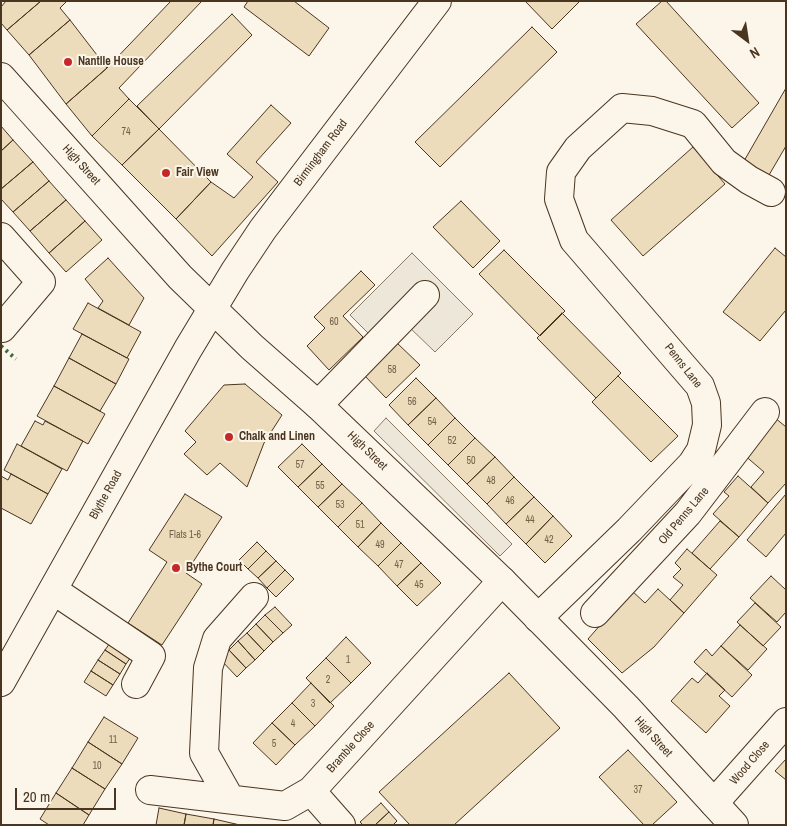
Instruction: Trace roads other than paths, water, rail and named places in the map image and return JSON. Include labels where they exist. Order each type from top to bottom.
[{"type":"main road","name":"Birmingham Road","points":[[212,309],[264,229],[437,1]]},
{"type":"main road","name":"High Street","points":[[1,77],[180,277],[212,309],[318,405],[502,581],[626,707],[724,818]]},
{"type":"main road","name":"Penns Lane","points":[[538,618],[629,530],[692,464],[701,450],[706,425],[706,403],[700,386],[574,240],[559,199],[561,172],[578,148],[622,108],[652,111],[693,124],[724,162],[749,180],[771,192]]},
{"type":"main road","points":[[1,237],[41,282],[2,328]]},
{"type":"main road","points":[[318,405],[425,295]]},
{"type":"main road","name":"Blythe Road","points":[[1,682],[212,309]]},
{"type":"main road","name":"Old Penns Lane","points":[[595,613],[688,513],[765,412]]},
{"type":"main road","points":[[629,530],[653,552]]},
{"type":"main road","name":"Bramble Close","points":[[150,790],[285,806],[311,791],[502,581]]},
{"type":"main road","points":[[52,590],[152,656],[136,684]]},
{"type":"main road","points":[[230,799],[204,754],[208,668],[217,639],[254,597]]},
{"type":"main road","name":"Wood Close","points":[[724,818],[786,722]]},
{"type":"main road","points":[[311,791],[341,825]]},
{"type":"place","name":"Nantlle House","points":[[68,62]]},
{"type":"place","name":"Fair View","points":[[166,173]]},
{"type":"place","name":"Chalk and Linen","points":[[229,437]]},
{"type":"place","name":"Bythe Court","points":[[176,568]]}]
